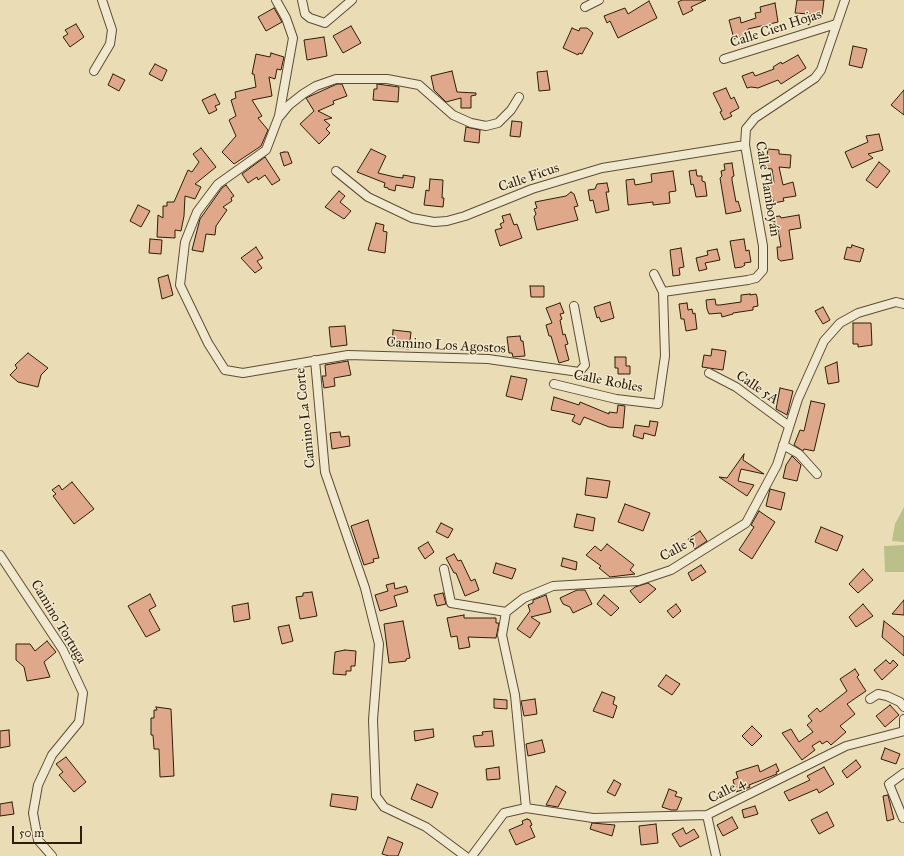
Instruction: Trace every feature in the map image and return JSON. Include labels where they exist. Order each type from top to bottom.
[{"type":"street","points":[[94,71],[110,44],[112,30],[102,0]]},
{"type":"street","name":"Camino La Corte","points":[[276,0],[286,18],[293,38],[279,116],[266,150],[218,184],[197,212],[185,242],[180,285],[208,343],[225,370],[244,373],[314,360],[325,472],[365,588],[379,644],[373,720],[376,796],[384,807],[426,827],[465,856]]},
{"type":"street","points":[[302,0],[305,14],[310,18],[325,23],[352,0]]},
{"type":"street","points":[[585,7],[599,0]]},
{"type":"street","name":"Calle Flamboyán","points":[[663,292],[748,280],[756,278],[763,270],[763,246],[745,145],[746,129],[755,118],[818,74],[845,0]]},
{"type":"street","name":"Calle Cien Hojas","points":[[724,59],[836,24]]},
{"type":"street","points":[[279,116],[289,105],[303,94],[316,86],[336,79],[387,79],[419,85],[453,115],[471,123],[486,126],[498,123],[511,110],[519,98]]},
{"type":"street","name":"Calle Ficus","points":[[336,171],[368,197],[412,218],[434,222],[447,221],[465,216],[532,189],[602,168],[745,145]]},
{"type":"street","points":[[654,274],[663,292]]},
{"type":"street","name":"Calle Robles","points":[[554,384],[616,399],[658,404],[665,356],[663,292]]},
{"type":"street","name":"Calle 5","points":[[506,612],[524,598],[553,586],[638,581],[671,570],[746,523],[776,465],[798,399],[824,341],[840,323],[858,313],[896,302],[904,304]]},
{"type":"street","name":"Camino Los Agostos","points":[[314,360],[348,355],[488,358],[579,372],[585,365],[574,306]]},
{"type":"street","name":"Calle 5A","points":[[709,373],[736,387],[789,426]]},
{"type":"street","points":[[783,445],[799,454],[818,474]]},
{"type":"street","name":"Camino Tortuga","points":[[0,555],[63,650],[83,693],[79,722],[52,755],[38,785],[34,806],[33,813],[38,840],[52,856]]},
{"type":"street","points":[[444,569],[451,603],[506,612],[502,634],[515,695],[526,808],[504,814],[472,856]]},
{"type":"street","points":[[870,700],[878,694],[900,702],[904,707]]},
{"type":"street","points":[[904,719],[904,726]]},
{"type":"street","name":"Calle 4","points":[[526,808],[593,818],[708,815],[846,746],[904,731]]},
{"type":"street","points":[[903,818],[889,784],[904,772]]},
{"type":"street","points":[[708,815],[716,856]]},
{"type":"green space","points":[[904,507],[904,542],[892,541],[895,524]]},
{"type":"green space","points":[[904,545],[904,572],[885,572],[884,546]]},
{"type":"building","points":[[682,0],[706,0],[691,7],[693,10],[683,15],[678,2]]},
{"type":"building","points":[[797,0],[824,0],[822,15],[795,13]]},
{"type":"building","points":[[649,1],[657,18],[618,38],[610,21],[607,23],[604,16],[625,8],[628,14]]},
{"type":"building","points":[[775,3],[778,22],[748,29],[750,34],[734,39],[729,20],[740,17],[741,23],[756,18],[755,13],[761,12],[760,7]]},
{"type":"building","points":[[274,8],[282,22],[266,31],[258,17]]},
{"type":"building","points":[[76,24],[84,37],[70,47],[63,37],[68,34],[65,30]]},
{"type":"building","points":[[351,26],[361,43],[343,53],[333,36]]},
{"type":"building","points":[[572,28],[579,31],[580,28],[587,28],[593,33],[582,54],[579,53],[578,55],[563,48]]},
{"type":"building","points":[[324,37],[327,56],[307,60],[304,40]]},
{"type":"building","points":[[853,46],[867,49],[862,68],[849,65]]},
{"type":"building","points":[[271,53],[284,57],[281,70],[277,69],[275,79],[269,77],[272,96],[252,100],[262,116],[258,118],[268,130],[261,146],[234,164],[222,152],[236,136],[229,120],[236,116],[231,100],[236,98],[235,92],[256,87],[254,74],[252,74],[256,54],[270,57]]},
{"type":"building","points":[[798,55],[806,68],[781,84],[778,80],[758,88],[747,88],[742,76],[753,72],[755,76],[774,69],[773,67],[781,62],[782,64]]},
{"type":"building","points":[[155,64],[167,70],[162,81],[149,74]]},
{"type":"building","points":[[452,71],[457,92],[476,93],[476,95],[471,96],[471,108],[461,108],[461,98],[446,102],[434,90],[431,76]]},
{"type":"building","points":[[547,71],[550,90],[539,91],[537,72]]},
{"type":"building","points":[[113,74],[125,80],[119,91],[108,85]]},
{"type":"building","points":[[337,84],[342,84],[347,96],[333,101],[334,104],[318,111],[332,118],[324,120],[330,125],[326,129],[330,133],[319,144],[300,124],[314,111],[306,98]]},
{"type":"building","points":[[377,84],[399,87],[398,102],[373,100],[374,89],[377,89]]},
{"type":"building","points":[[726,88],[731,99],[734,97],[739,108],[730,113],[732,116],[724,120],[720,112],[722,111],[713,93]]},
{"type":"building","points":[[904,90],[904,115],[891,105]]},
{"type":"building","points":[[215,94],[220,104],[215,106],[217,110],[209,114],[202,100]]},
{"type":"building","points":[[512,121],[522,122],[520,137],[510,136]]},
{"type":"building","points":[[466,127],[480,130],[479,143],[464,141]]},
{"type":"building","points":[[879,134],[883,150],[868,154],[873,158],[852,168],[845,152],[868,142],[866,136]]},
{"type":"building","points":[[201,148],[216,167],[195,184],[201,187],[195,199],[185,196],[184,216],[181,231],[175,230],[175,238],[157,237],[158,215],[163,218],[163,206],[167,206],[167,202],[174,202],[188,170],[192,172],[199,162],[193,154]]},
{"type":"building","points":[[371,149],[386,156],[378,173],[403,178],[403,175],[415,177],[413,188],[396,185],[395,191],[388,189],[384,187],[385,183],[357,172]]},
{"type":"building","points":[[768,149],[779,150],[779,154],[791,155],[790,168],[779,167],[783,185],[793,182],[796,196],[783,198],[784,201],[774,203],[772,197],[768,194],[766,185],[774,183],[772,169],[762,168],[763,159],[765,159],[765,155],[767,156]]},
{"type":"building","points":[[288,152],[292,163],[284,166],[280,153]]},
{"type":"building","points":[[265,157],[280,180],[272,185],[265,175],[258,180],[257,177],[248,183],[242,174]]},
{"type":"building","points":[[879,162],[890,171],[877,188],[866,180]]},
{"type":"building","points":[[732,163],[734,176],[732,177],[732,180],[736,202],[738,201],[741,211],[726,214],[720,178],[722,176],[721,171],[725,170],[724,164]]},
{"type":"building","points":[[696,170],[697,176],[702,176],[702,181],[705,182],[707,196],[696,197],[693,184],[691,185],[689,171]]},
{"type":"building","points":[[673,171],[676,191],[669,192],[670,203],[653,205],[653,202],[628,205],[626,180],[634,179],[635,185],[652,182],[651,174]]},
{"type":"building","points":[[430,179],[443,180],[443,207],[424,205],[426,190],[429,191]]},
{"type":"building","points":[[607,183],[609,192],[606,192],[609,210],[596,213],[593,200],[590,201],[588,190],[595,189],[597,184]]},
{"type":"building","points":[[226,185],[234,196],[231,198],[232,201],[223,207],[227,210],[216,226],[215,235],[206,234],[203,252],[192,250],[200,219],[222,188]]},
{"type":"building","points":[[339,191],[345,196],[340,202],[351,211],[344,219],[325,207]]},
{"type":"building","points":[[571,192],[574,194],[578,206],[574,207],[578,220],[537,230],[534,217],[536,214],[534,209],[537,208],[535,202],[566,196]]},
{"type":"building","points":[[138,205],[150,211],[141,227],[130,221]]},
{"type":"building","points":[[510,214],[514,225],[517,224],[522,238],[500,246],[495,230],[502,228],[500,224],[504,222],[502,216]]},
{"type":"building","points":[[799,215],[801,228],[789,230],[793,259],[781,261],[778,259],[777,247],[781,247],[778,230],[775,230],[773,227],[771,217],[780,216],[781,218]]},
{"type":"building","points":[[376,223],[384,225],[383,231],[387,232],[385,253],[368,250]]},
{"type":"building","points":[[150,239],[162,240],[161,254],[149,253]]},
{"type":"building","points":[[744,239],[746,251],[749,250],[751,262],[744,263],[745,265],[742,267],[735,268],[730,241]]},
{"type":"building","points":[[852,245],[864,249],[860,262],[844,259],[847,247],[851,248]]},
{"type":"building","points":[[256,247],[263,258],[257,261],[262,268],[255,273],[241,258]]},
{"type":"building","points":[[681,248],[684,267],[679,268],[680,275],[673,276],[670,250]]},
{"type":"building","points":[[717,249],[720,260],[705,263],[707,269],[699,271],[696,258],[708,255],[707,251]]},
{"type":"building","points":[[168,275],[173,295],[162,299],[158,278]]},
{"type":"building","points":[[530,286],[544,286],[544,297],[531,297]]},
{"type":"building","points":[[756,294],[757,297],[758,306],[753,307],[753,310],[733,313],[722,317],[721,313],[709,314],[706,300],[715,299],[716,305],[720,305],[741,302],[741,295]]},
{"type":"building","points":[[610,302],[614,318],[601,322],[599,317],[597,318],[594,307]]},
{"type":"building","points":[[560,303],[564,313],[560,314],[562,319],[560,320],[563,335],[565,334],[568,344],[565,345],[569,360],[559,363],[546,325],[552,323],[546,308]]},
{"type":"building","points":[[687,303],[688,310],[692,309],[693,314],[695,313],[697,329],[686,331],[684,319],[681,319],[679,304]]},
{"type":"building","points":[[823,307],[830,320],[823,324],[815,311]]},
{"type":"building","points":[[853,323],[871,323],[872,345],[858,347],[858,344],[853,344]]},
{"type":"building","points":[[345,326],[347,345],[331,347],[329,327]]},
{"type":"building","points":[[393,330],[411,332],[409,349],[392,347]]},
{"type":"building","points":[[520,336],[521,341],[523,341],[525,356],[513,357],[512,353],[509,353],[507,337]]},
{"type":"building","points":[[712,349],[726,351],[723,370],[702,367],[704,355],[711,356]]},
{"type":"building","points":[[28,353],[48,368],[41,375],[38,387],[18,382],[10,375],[17,368],[15,365]]},
{"type":"building","points":[[615,357],[626,357],[626,366],[630,366],[630,374],[618,374],[618,368],[615,368]]},
{"type":"building","points":[[348,361],[351,375],[334,378],[335,386],[324,388],[322,376],[326,376],[325,365]]},
{"type":"building","points":[[837,362],[839,382],[828,384],[825,367]]},
{"type":"building","points":[[511,376],[527,379],[522,400],[506,396]]},
{"type":"building","points":[[780,388],[793,391],[787,415],[776,409]]},
{"type":"building","points":[[554,397],[579,405],[580,402],[609,414],[609,412],[617,413],[618,405],[625,406],[623,428],[609,427],[584,417],[580,425],[572,421],[575,415],[551,410]]},
{"type":"building","points":[[811,401],[825,404],[814,451],[804,449],[803,451],[794,445],[800,430],[804,431]]},
{"type":"building","points":[[650,421],[658,422],[655,436],[644,433],[643,439],[633,436],[635,425],[649,427]]},
{"type":"building","points":[[340,432],[341,437],[349,436],[350,446],[332,449],[330,433]]},
{"type":"building","points":[[744,454],[743,460],[764,474],[741,469],[738,481],[754,485],[747,496],[719,477],[727,478]]},
{"type":"building","points":[[792,456],[801,465],[797,481],[783,478],[786,465]]},
{"type":"building","points":[[587,478],[610,481],[607,498],[585,495]]},
{"type":"building","points":[[72,482],[94,509],[74,524],[53,496],[56,494],[52,490],[59,485],[62,490]]},
{"type":"building","points":[[770,489],[785,493],[781,510],[766,506]]},
{"type":"building","points":[[625,504],[650,513],[643,531],[618,522]]},
{"type":"building","points":[[759,511],[775,522],[752,559],[739,550],[754,527],[751,525]]},
{"type":"building","points":[[577,514],[595,518],[593,531],[574,527]]},
{"type":"building","points":[[368,520],[379,558],[373,559],[374,562],[364,565],[351,526]]},
{"type":"building","points":[[441,523],[453,529],[448,538],[436,532]]},
{"type":"building","points":[[821,527],[843,536],[837,551],[815,542]]},
{"type":"building","points":[[700,531],[707,541],[695,549],[688,539]]},
{"type":"building","points":[[428,542],[434,552],[425,559],[418,548]]},
{"type":"building","points":[[607,544],[634,565],[630,570],[635,574],[610,577],[599,568],[601,566],[586,555],[595,546],[601,551]]},
{"type":"building","points":[[454,554],[458,561],[461,560],[471,581],[475,579],[479,590],[465,596],[456,573],[454,573],[446,558]]},
{"type":"building","points":[[563,558],[577,562],[576,570],[561,566]]},
{"type":"building","points":[[496,563],[516,569],[512,579],[493,573]]},
{"type":"building","points":[[701,565],[706,572],[692,581],[688,573]]},
{"type":"building","points":[[863,569],[873,580],[858,593],[849,584]]},
{"type":"building","points":[[394,583],[395,589],[406,586],[408,592],[394,596],[397,606],[380,611],[375,595],[388,591],[386,585]]},
{"type":"building","points":[[648,583],[656,589],[640,603],[630,591],[635,587]]},
{"type":"building","points":[[577,590],[585,590],[592,604],[573,613],[570,607],[563,604],[560,598]]},
{"type":"building","points":[[312,592],[317,616],[300,619],[296,597],[303,596],[303,593]]},
{"type":"building","points":[[443,593],[446,604],[437,606],[434,595]]},
{"type":"building","points":[[150,594],[156,606],[149,610],[160,630],[146,637],[128,606]]},
{"type":"building","points":[[546,595],[551,612],[531,617],[540,623],[530,638],[517,629],[530,611],[528,605],[533,603],[533,600]]},
{"type":"building","points":[[604,595],[619,608],[611,616],[597,604]]},
{"type":"building","points":[[904,600],[904,615],[892,614]]},
{"type":"building","points":[[248,603],[250,619],[234,622],[232,606]]},
{"type":"building","points":[[676,604],[681,611],[673,618],[667,611]]},
{"type":"building","points":[[863,604],[873,616],[856,627],[849,617]]},
{"type":"building","points":[[464,615],[464,618],[496,618],[496,623],[499,623],[496,638],[468,637],[470,647],[459,649],[457,636],[451,637],[447,618]]},
{"type":"building","points":[[403,621],[410,658],[406,659],[406,661],[389,663],[384,624]]},
{"type":"building","points":[[884,621],[904,637],[904,656],[882,637]]},
{"type":"building","points":[[289,625],[293,641],[282,644],[278,627]]},
{"type":"building","points":[[47,641],[56,652],[44,662],[50,677],[27,681],[24,667],[16,660],[16,644],[30,644],[35,651]]},
{"type":"building","points":[[345,650],[356,651],[355,666],[351,666],[351,671],[346,671],[346,675],[333,674],[335,652]]},
{"type":"building","points":[[886,660],[890,664],[893,660],[898,665],[882,680],[874,670]]},
{"type":"building","points":[[855,669],[859,675],[857,677],[866,691],[847,704],[855,714],[840,726],[846,732],[831,745],[827,741],[822,744],[820,741],[812,746],[815,750],[802,760],[782,733],[791,729],[799,742],[813,732],[807,725],[812,721],[808,716],[817,708],[820,712],[847,691],[840,679]]},
{"type":"building","points":[[666,675],[680,684],[672,695],[658,686]]},
{"type":"building","points":[[602,692],[615,697],[613,704],[617,706],[613,718],[593,711]]},
{"type":"building","points":[[494,699],[507,700],[507,709],[494,708]]},
{"type":"building","points":[[535,699],[537,714],[524,716],[521,701]]},
{"type":"building","points":[[890,705],[899,715],[885,727],[876,716]]},
{"type":"building","points":[[156,707],[171,709],[174,776],[160,777],[159,749],[154,749],[153,735],[151,735],[151,718],[154,718],[154,710],[157,710]]},
{"type":"building","points":[[752,726],[762,736],[752,746],[742,736]]},
{"type":"building","points":[[433,729],[434,737],[415,741],[414,731]]},
{"type":"building","points":[[9,730],[10,746],[0,748],[0,731]]},
{"type":"building","points":[[492,731],[494,746],[475,747],[473,736],[483,735],[482,732]]},
{"type":"building","points":[[542,740],[545,752],[528,756],[526,744]]},
{"type":"building","points":[[885,748],[900,754],[896,764],[881,759]]},
{"type":"building","points":[[66,757],[86,782],[74,792],[59,775],[63,772],[56,764]]},
{"type":"building","points":[[856,760],[861,767],[847,778],[842,771]]},
{"type":"building","points":[[776,764],[779,771],[776,772],[777,774],[736,792],[733,780],[738,778],[736,772],[758,765],[760,772]]},
{"type":"building","points":[[499,767],[500,779],[487,780],[486,769]]},
{"type":"building","points":[[824,767],[834,784],[819,793],[817,789],[789,801],[784,792],[810,780],[807,776]]},
{"type":"building","points":[[614,780],[621,784],[615,796],[607,792]]},
{"type":"building","points":[[417,784],[438,793],[432,808],[411,799]]},
{"type":"building","points":[[556,786],[566,792],[558,807],[546,805]]},
{"type":"building","points":[[669,789],[677,792],[675,796],[682,798],[677,810],[662,807]]},
{"type":"building","points":[[332,794],[358,797],[356,810],[330,806]]},
{"type":"building","points":[[888,795],[894,819],[887,821],[883,796]]},
{"type":"building","points":[[12,802],[14,814],[0,816],[0,804]]},
{"type":"building","points":[[755,806],[758,814],[744,818],[742,810]]},
{"type":"building","points":[[827,812],[834,826],[819,834],[811,820]]},
{"type":"building","points":[[732,817],[738,828],[723,836],[717,825]]},
{"type":"building","points":[[527,819],[530,820],[532,825],[530,826],[535,837],[516,845],[509,830],[523,824],[522,821]]},
{"type":"building","points":[[592,823],[615,825],[612,836],[590,829]]},
{"type":"building","points":[[656,824],[658,843],[641,845],[639,826]]},
{"type":"building","points":[[683,828],[686,834],[694,829],[699,837],[680,847],[672,834]]},
{"type":"building","points":[[388,837],[403,843],[398,856],[382,854]]}]
